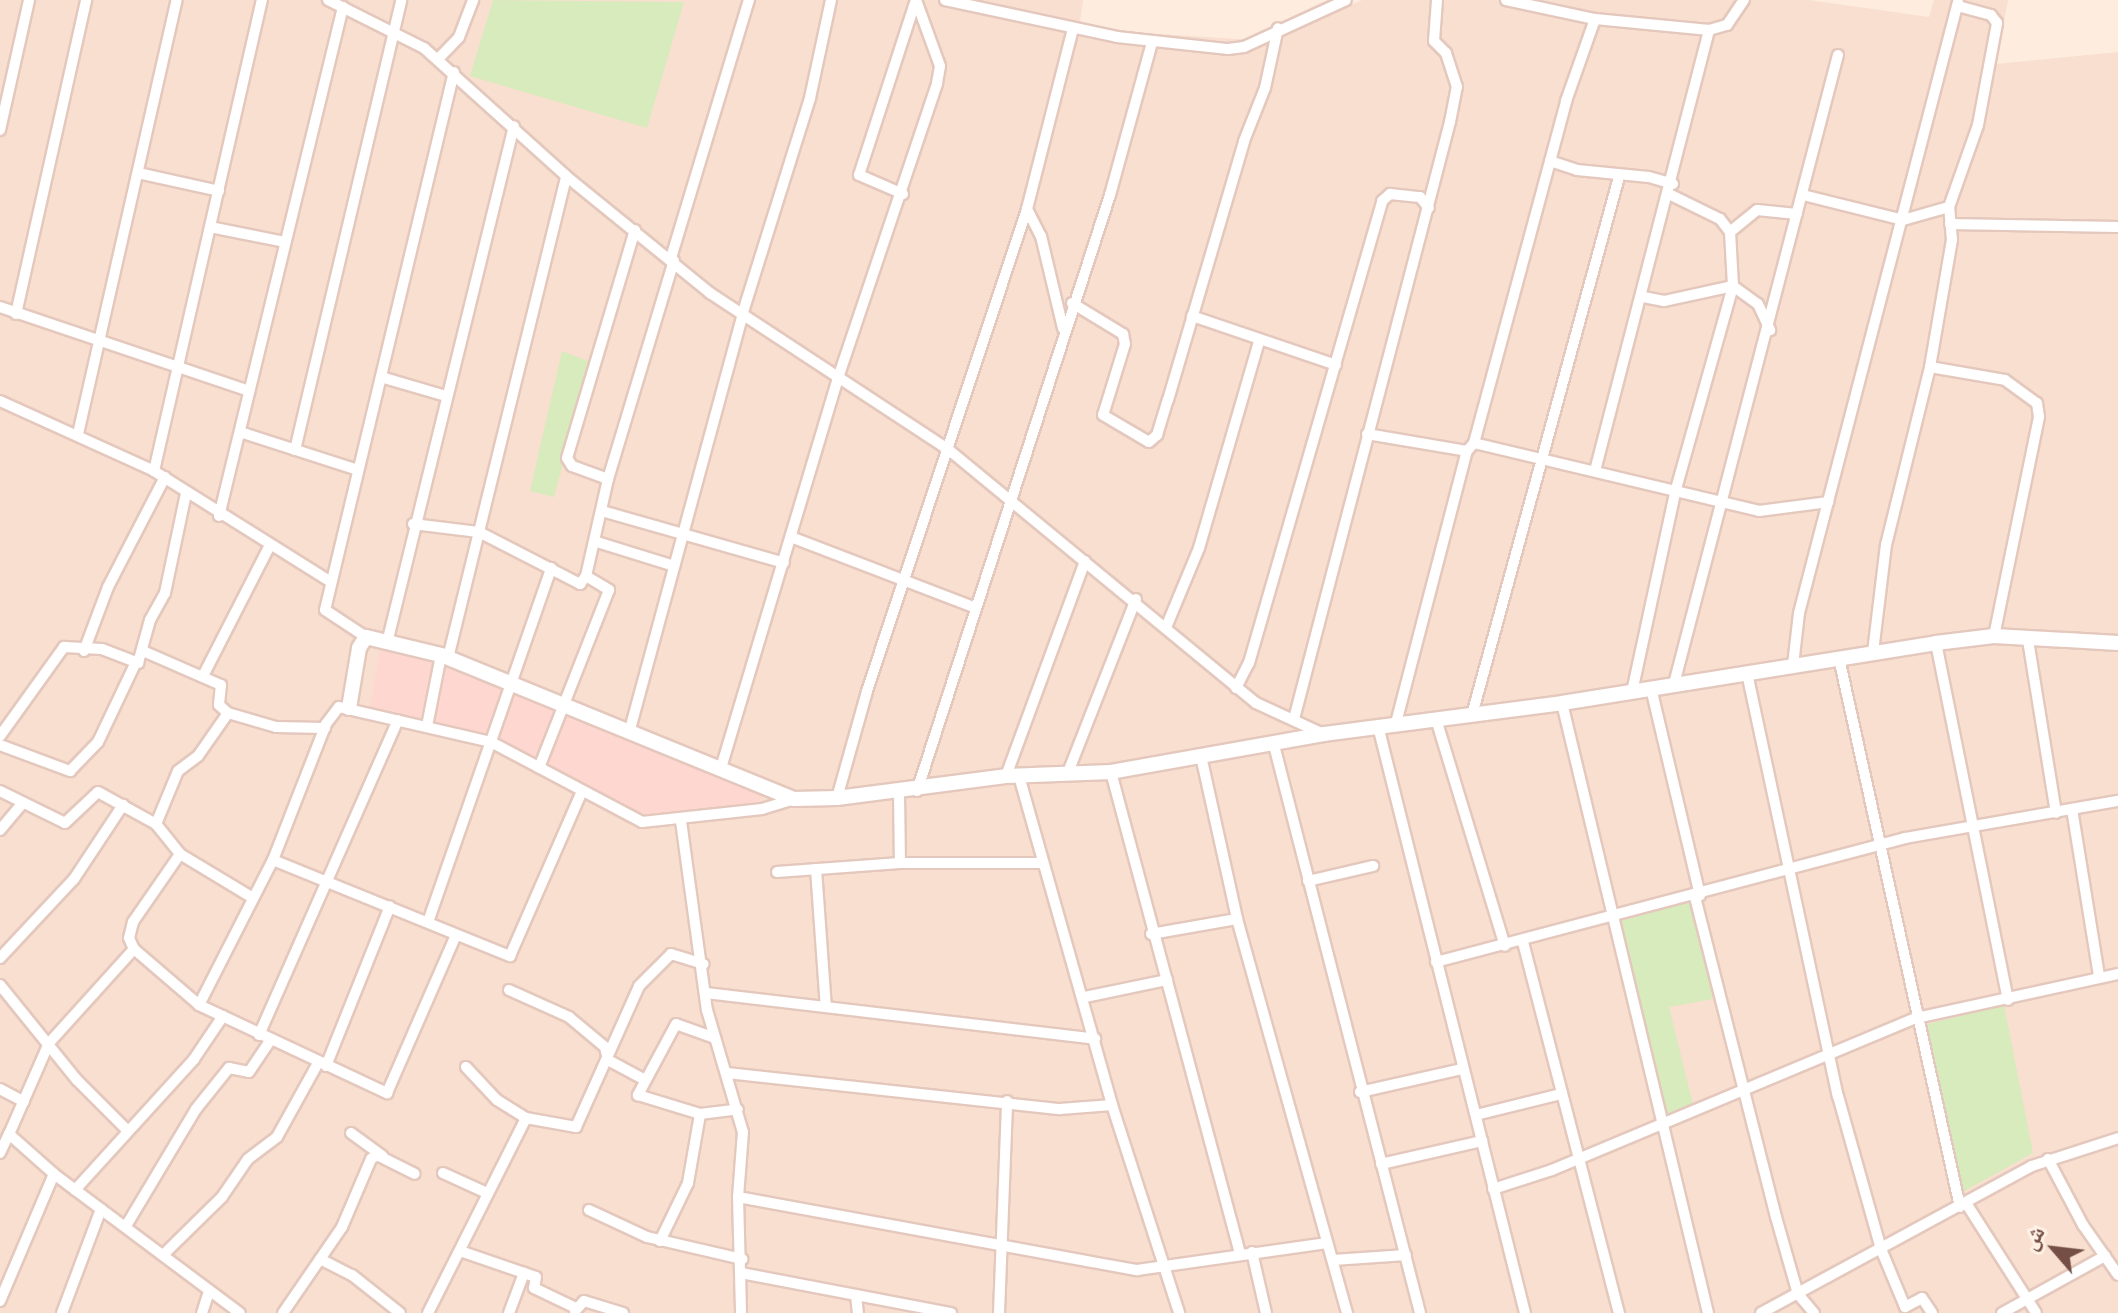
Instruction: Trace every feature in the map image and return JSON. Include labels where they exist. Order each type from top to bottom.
[{"type":"street","points":[[0,130],[29,0]]},
{"type":"street","points":[[16,314],[86,0]]},
{"type":"street","points":[[78,434],[177,0]]},
{"type":"street","points":[[154,471],[262,0]]},
{"type":"street","points":[[295,450],[401,0]]},
{"type":"street","points":[[438,59],[459,37],[473,0]]},
{"type":"street","points":[[413,524],[479,532],[580,584],[586,576],[597,542],[608,479],[749,0]]},
{"type":"street","points":[[629,733],[743,312],[810,98],[831,0]]},
{"type":"street","points":[[903,194],[859,175],[916,0]]},
{"type":"street","points":[[721,768],[839,375],[903,194],[940,66],[916,0]]},
{"type":"street","points":[[945,0],[1152,42],[1228,49],[1244,47],[1278,28],[1346,0]]},
{"type":"street","points":[[1294,719],[1429,208],[1457,87],[1446,53],[1434,41],[1437,0]]},
{"type":"street","points":[[1506,0],[1595,19],[1709,30],[1727,25],[1744,0]]},
{"type":"street","points":[[219,516],[285,242],[336,3],[438,59],[566,176],[672,259],[710,293],[949,450],[1136,599],[1236,688],[1324,734]]},
{"type":"street","points":[[1793,665],[1799,613],[1958,3],[1991,15],[1997,23],[1978,125],[1949,207],[1950,224],[1930,367],[1886,545],[1873,652]]},
{"type":"street","points":[[1396,723],[1550,161],[1595,19]]},
{"type":"street","points":[[837,798],[1027,209],[1073,28]]},
{"type":"street","points":[[1072,303],[1123,334],[1125,344],[1103,415],[1149,442],[1157,435],[1265,88],[1278,28]]},
{"type":"street","points":[[1595,471],[1672,190],[1709,30]]},
{"type":"street","points":[[917,791],[1063,328],[1110,195],[1152,42]]},
{"type":"street","points":[[1674,684],[1770,330],[1838,55]]},
{"type":"street","points":[[454,72],[325,610],[366,637],[444,656],[794,799]]},
{"type":"street","points":[[387,643],[413,524],[514,126]]},
{"type":"street","points":[[1550,161],[1619,177],[1649,177],[1720,219],[1730,232],[1733,286],[1676,489],[1632,692]]},
{"type":"street","points":[[138,173],[219,191]]},
{"type":"street","points":[[427,726],[479,532],[566,176]]},
{"type":"street","points":[[1472,715],[1619,177]]},
{"type":"street","points":[[1236,688],[1249,663],[1382,201],[1390,194],[1420,197],[1429,208]]},
{"type":"street","points":[[1803,195],[1903,220],[1949,207]]},
{"type":"street","points":[[1027,209],[1041,236],[1063,328]]},
{"type":"street","points":[[1730,232],[1757,210],[1797,214]]},
{"type":"street","points":[[1950,224],[2118,227]]},
{"type":"street","points":[[210,227],[285,242]]},
{"type":"street","points":[[608,479],[572,466],[567,458],[635,230]]},
{"type":"street","points":[[1643,297],[1664,301],[1733,286],[1758,304],[1770,330]]},
{"type":"street","points":[[0,307],[179,371],[249,391]]},
{"type":"street","points":[[1192,316],[1259,342],[1336,365]]},
{"type":"street","points":[[1167,625],[1199,548],[1259,342]]},
{"type":"street","points":[[1930,367],[2005,380],[2037,403],[2039,417],[1994,636]]},
{"type":"street","points":[[381,377],[446,396]]},
{"type":"street","points":[[0,403],[78,434],[154,471],[219,516],[331,582]]},
{"type":"street","points":[[240,432],[358,470]]},
{"type":"street","points":[[1367,434],[1544,459],[1759,511],[1828,502]]},
{"type":"street","points":[[84,651],[108,587],[165,477]]},
{"type":"street","points":[[0,745],[70,771],[98,742],[143,651],[150,620],[165,593],[186,493]]},
{"type":"street","points":[[602,511],[784,563]]},
{"type":"street","points":[[791,537],[973,607]]},
{"type":"street","points":[[597,542],[674,566]]},
{"type":"street","points":[[203,676],[270,545]]},
{"type":"street","points":[[1085,561],[1012,776],[1085,997],[1112,1105],[1179,1313]]},
{"type":"street","points":[[428,922],[551,568]]},
{"type":"street","points":[[539,768],[609,590],[586,576]]},
{"type":"street","points":[[1067,775],[1136,599]]},
{"type":"street","points":[[199,1005],[273,860],[325,728],[339,707],[491,742],[642,822],[681,821],[794,799],[899,793],[1012,776],[1111,772],[1324,734],[1562,703],[1936,643],[1994,636],[2118,643]]},
{"type":"street","points":[[349,708],[359,648],[366,637]]},
{"type":"street","points":[[2028,640],[2056,813]]},
{"type":"street","points":[[1936,643],[2008,1000]]},
{"type":"street","points":[[0,736],[64,647],[84,651],[102,649],[135,664]]},
{"type":"street","points":[[143,651],[221,685],[219,705],[228,713],[276,727],[325,728]]},
{"type":"street","points":[[1839,658],[1916,1018],[1963,1205],[2036,1313]]},
{"type":"street","points":[[1747,673],[1829,1052],[1881,1249],[1905,1307],[1922,1298],[1932,1313]]},
{"type":"street","points":[[1651,688],[1698,896],[1798,1294],[1814,1313]]},
{"type":"street","points":[[1562,703],[1708,1313]]},
{"type":"street","points":[[156,824],[178,771],[198,756],[228,713]]},
{"type":"street","points":[[1436,719],[1505,946]]},
{"type":"street","points":[[259,1035],[398,720]]},
{"type":"street","points":[[1378,726],[1525,1313]]},
{"type":"street","points":[[1274,745],[1360,1092],[1420,1313]]},
{"type":"street","points":[[1201,756],[1237,919],[1347,1313]]},
{"type":"street","points":[[1111,772],[1151,934],[1167,980],[1239,1251]]},
{"type":"street","points":[[0,791],[65,823],[98,792],[156,824],[180,854],[253,898]]},
{"type":"street","points":[[273,860],[510,956],[582,791]]},
{"type":"street","points":[[899,793],[900,863]]},
{"type":"street","points":[[1436,962],[1523,942],[1879,846],[1971,826],[2118,801]]},
{"type":"street","points":[[0,830],[23,803]]},
{"type":"street","points":[[0,958],[74,879],[123,805]]},
{"type":"street","points":[[2072,809],[2099,976]]},
{"type":"street","points":[[681,821],[706,993],[715,1038],[743,1132],[738,1197],[741,1313]]},
{"type":"street","points":[[180,854],[133,922],[129,938],[134,949],[199,1005],[270,1041],[387,1093],[456,935]]},
{"type":"street","points":[[777,872],[900,863],[1042,863]]},
{"type":"street","points":[[1308,881],[1373,866]]},
{"type":"street","points":[[816,869],[826,1007]]},
{"type":"street","points":[[163,1255],[222,1197],[248,1159],[277,1137],[322,1064],[390,906]]},
{"type":"street","points":[[1151,934],[1237,919]]},
{"type":"street","points":[[1523,942],[1619,1313]]},
{"type":"street","points":[[0,1153],[49,1043],[134,949]]},
{"type":"street","points":[[466,1067],[497,1100],[526,1118],[576,1127],[636,992],[658,964],[671,954],[703,964]]},
{"type":"street","points":[[1493,1189],[1577,1160],[1916,1018],[2118,974]]},
{"type":"street","points":[[1085,997],[1167,980]]},
{"type":"street","points":[[0,985],[127,1130]]},
{"type":"street","points":[[509,990],[569,1017],[605,1047],[608,1060],[645,1080]]},
{"type":"street","points":[[706,993],[1095,1039]]},
{"type":"street","points":[[75,1190],[194,1059],[223,1016]]},
{"type":"street","points":[[715,1038],[676,1024],[645,1080],[640,1098],[700,1114],[738,1109]]},
{"type":"street","points":[[126,1226],[204,1099],[231,1066],[249,1072],[270,1041]]},
{"type":"street","points":[[1360,1092],[1462,1069]]},
{"type":"street","points":[[727,1073],[1060,1109],[1112,1105]]},
{"type":"street","points":[[0,1089],[24,1102]]},
{"type":"street","points":[[1476,1115],[1561,1094]]},
{"type":"street","points":[[999,1313],[1007,1101]]},
{"type":"street","points":[[660,1241],[688,1183],[700,1114]]},
{"type":"street","points":[[428,1313],[463,1252],[487,1193],[526,1118]]},
{"type":"street","points":[[351,1133],[384,1153],[382,1158]]},
{"type":"street","points":[[9,1134],[54,1174],[240,1313]]},
{"type":"street","points":[[1761,1313],[2048,1159],[2118,1138]]},
{"type":"street","points":[[1381,1164],[1482,1141]]},
{"type":"street","points":[[283,1313],[342,1227],[371,1159],[382,1158],[415,1174]]},
{"type":"street","points":[[2048,1159],[2062,1191],[2118,1275]]},
{"type":"street","points":[[443,1173],[487,1193]]},
{"type":"street","points":[[0,1301],[54,1174]]},
{"type":"street","points":[[738,1197],[1001,1242],[1137,1270],[1239,1251],[1327,1243]]},
{"type":"street","points":[[62,1313],[101,1209]]},
{"type":"street","points":[[589,1210],[660,1241],[742,1259]]},
{"type":"street","points":[[463,1252],[537,1278],[534,1288],[576,1311],[584,1301],[623,1313]]},
{"type":"street","points":[[1252,1252],[1266,1313]]},
{"type":"street","points":[[1333,1260],[1406,1255]]},
{"type":"street","points":[[2002,1313],[2105,1256]]},
{"type":"street","points":[[320,1259],[352,1275],[400,1313]]},
{"type":"street","points":[[509,1313],[524,1273]]},
{"type":"street","points":[[741,1273],[951,1313]]},
{"type":"street","points":[[202,1313],[209,1291]]},
{"type":"street","points":[[856,1295],[858,1313]]},
{"type":"shaded area","points":[[0,0],[1083,0],[1079,29],[1270,41],[1362,0],[1809,0],[1929,17],[1934,0],[2008,0],[1996,64],[2118,52],[2118,1313],[0,1313]]},
{"type":"shaded area","points":[[381,644],[444,657],[763,787],[759,806],[642,820],[492,741],[369,712]]},
{"type":"green space","points":[[493,0],[684,2],[647,128],[470,76]]},
{"type":"green space","points":[[562,351],[590,362],[554,497],[530,491]]},
{"type":"green space","points":[[1691,901],[1713,999],[1669,1007],[1693,1105],[1665,1115],[1616,922]]},
{"type":"green space","points":[[2004,1005],[2033,1153],[1961,1193],[1924,1025]]}]
